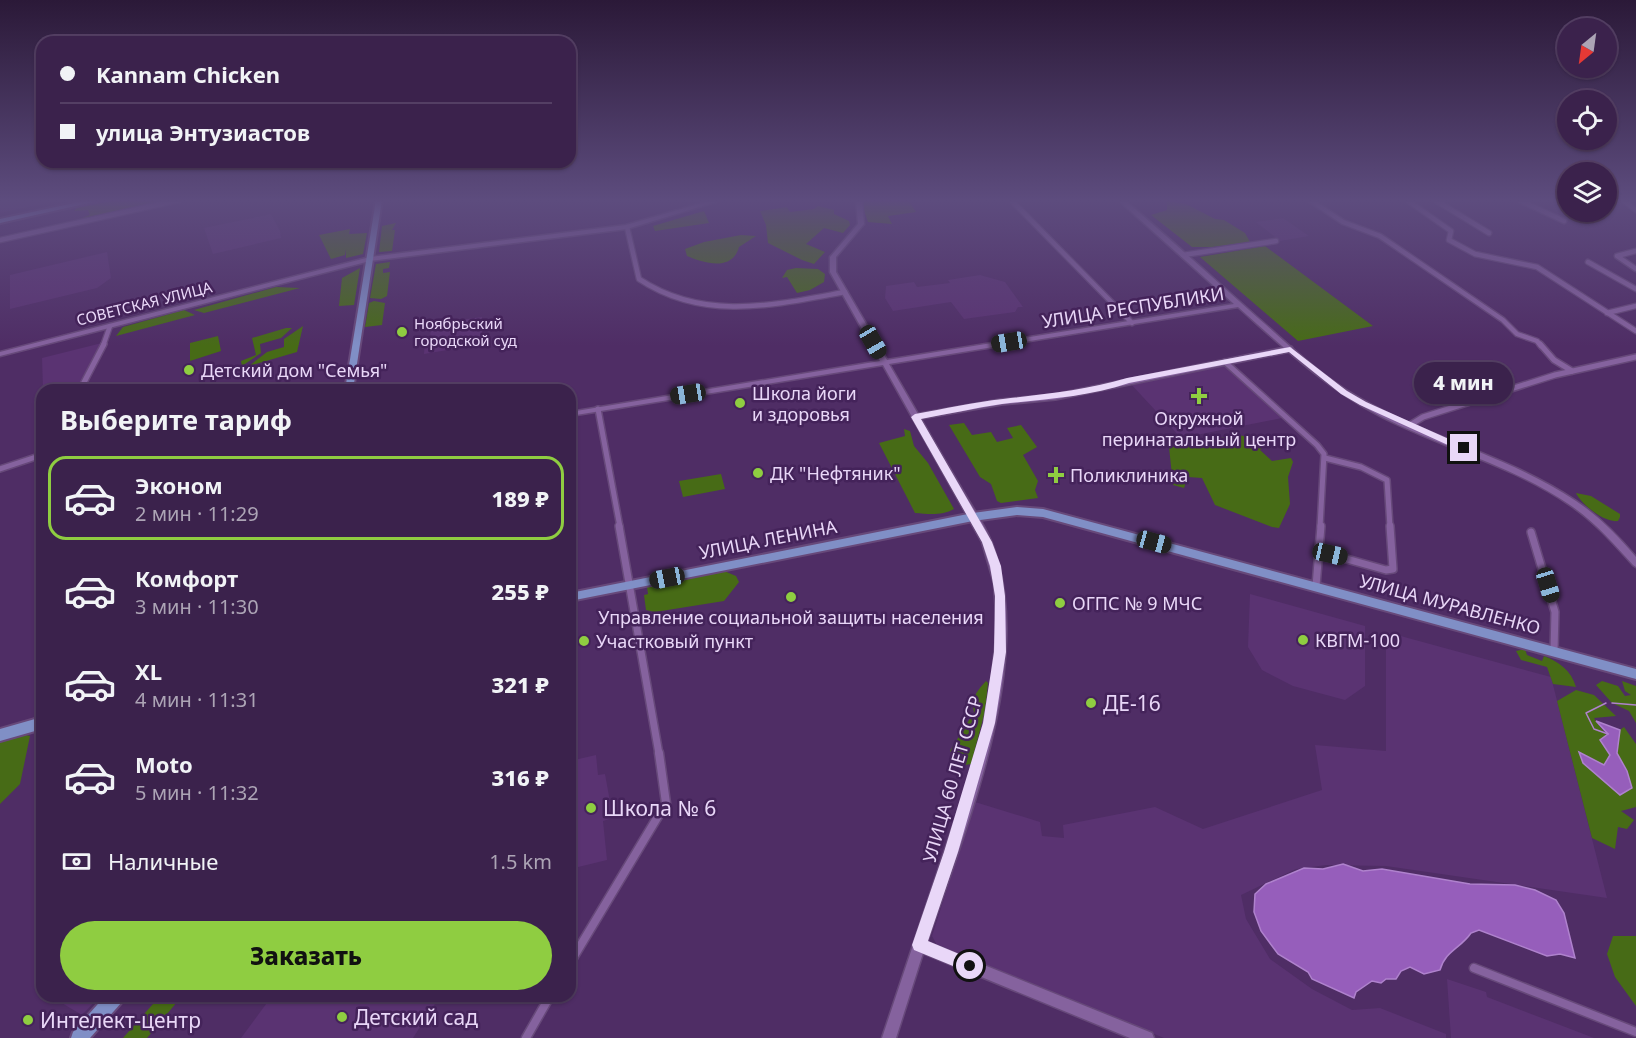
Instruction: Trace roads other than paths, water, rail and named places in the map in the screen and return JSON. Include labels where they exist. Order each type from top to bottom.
[{"type":"main road","points":[[350,384],[372,248]]},
{"type":"main road","name":"СОВЕТСКАЯ УЛИЦА","points":[[0,354],[370,259],[455,248]]},
{"type":"main road","name":"УЛИЦА 60 ЛЕТ СССР","points":[[840,248],[832,261],[833,272],[974,517],[992,554],[998,578],[1001,608],[999,662],[993,705],[981,753],[889,1038]]},
{"type":"main road","points":[[1176,248],[1290,350],[1344,392],[1410,425],[1515,470],[1559,493],[1603,526],[1636,563]]},
{"type":"main road","name":"УЛИЦА РЕСПУБЛИКИ","points":[[598,409],[1240,305]]},
{"type":"main road","points":[[576,413],[598,409]]},
{"type":"main road","name":"УЛИЦА МУРАВЛЕНКО","points":[[974,517],[1017,511],[1043,513],[1636,674]]},
{"type":"main road","name":"УЛИЦА ЛЕНИНА","points":[[576,596],[974,517]]},
{"type":"main road","points":[[0,735],[36,725]]},
{"type":"main road","points":[[919,945],[1147,1038]]},
{"type":"main road","points":[[79,1038],[111,1002]]},
{"type":"street","points":[[632,248],[639,279],[649,286],[714,307],[735,308],[845,292]]},
{"type":"street","points":[[1059,248],[1132,323]]},
{"type":"street","points":[[1183,255],[1227,248]]},
{"type":"street","points":[[1398,248],[1503,320],[1517,334],[1537,341],[1554,360],[1572,370]]},
{"type":"street","points":[[1463,248],[1483,256],[1537,267],[1636,331]]},
{"type":"street","points":[[1636,251],[1617,256],[1636,269]]},
{"type":"street","points":[[1588,262],[1636,289]]},
{"type":"street","points":[[1607,313],[1636,306]]},
{"type":"street","points":[[83,384],[106,340],[110,326]]},
{"type":"street","points":[[915,417],[1001,402],[1055,397],[1290,350]]},
{"type":"street","points":[[1410,425],[1423,417],[1572,370],[1636,357]]},
{"type":"street","points":[[1225,362],[1317,445],[1325,458],[1316,586]]},
{"type":"street","points":[[576,953],[666,803],[649,687],[598,409]]},
{"type":"street","points":[[0,469],[36,457]]},
{"type":"street","points":[[1318,551],[1386,570],[1393,568],[1387,480],[1361,467],[1325,458]]},
{"type":"street","points":[[1531,532],[1555,612],[1554,651]]},
{"type":"street","points":[[1474,968],[1636,1032]]},
{"type":"street","points":[[526,1038],[547,1002]]},
{"type":"waterway","points":[[1606,703],[1586,713],[1594,729],[1608,734]]},
{"type":"waterway","points":[[1612,703],[1636,705]]},
{"type":"place","name":"Ноябрьский городской суд","points":[[402,332]]},
{"type":"place","name":"Детский дом \"Семья\"","points":[[189,370]]},
{"type":"place","name":"Окружной перинатальный центр","points":[[1199,396]]},
{"type":"place","name":"Школа йоги и здоровья","points":[[740,403]]},
{"type":"place","name":"ДК \"Нефтяник\"","points":[[758,473]]},
{"type":"place","name":"Поликлиника","points":[[1056,475]]},
{"type":"place","name":"Управление социальной защиты населения","points":[[791,597]]},
{"type":"place","name":"ОГПС № 9 МЧС","points":[[1060,603]]},
{"type":"place","name":"КВГМ-100","points":[[1303,640]]},
{"type":"place","name":"Участковый пункт","points":[[584,641]]},
{"type":"place","name":"ДЕ-16","points":[[1091,703]]},
{"type":"place","name":"Школа № 6","points":[[591,808]]},
{"type":"place","name":"Детский сад","points":[[342,1017]]},
{"type":"place","name":"Интелект-центр","points":[[28,1020]]}]
